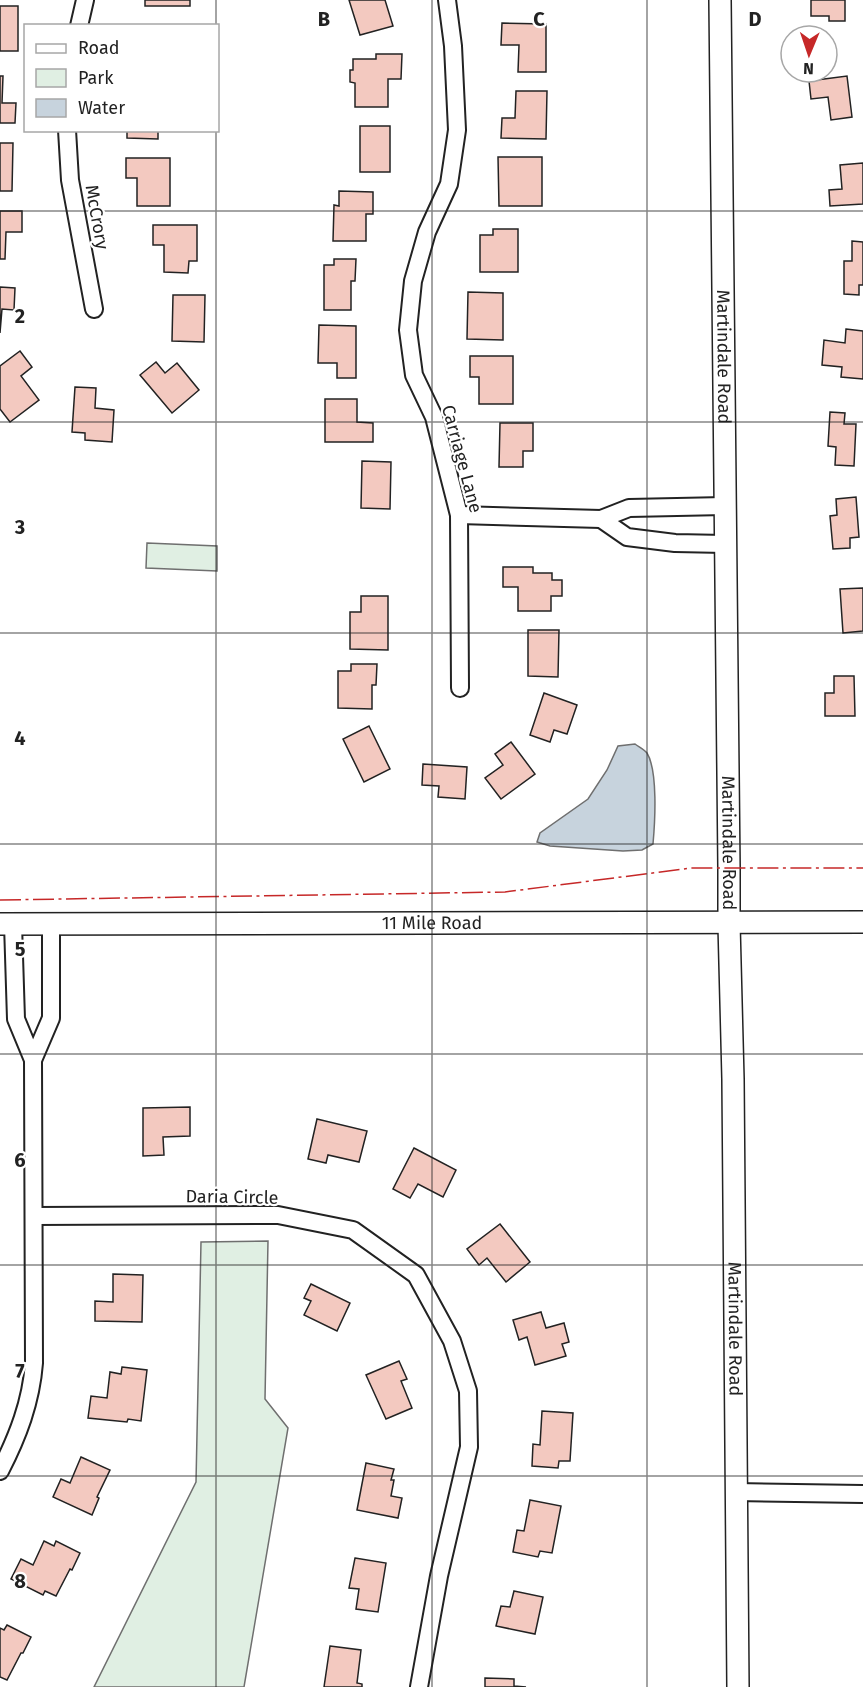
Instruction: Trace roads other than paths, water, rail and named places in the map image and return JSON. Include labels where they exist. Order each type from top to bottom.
[{"type":"street","points":[[79,24],[85,0]]},
{"type":"street","name":"Carriage Lane","points":[[447,0],[453,46],[457,130],[449,184],[427,232],[413,281],[408,330],[414,375],[434,417],[459,515],[460,688]]},
{"type":"street","name":"Martindale Road","points":[[720,0],[729,924],[734,1102],[738,1687]]},
{"type":"street","name":"McCrory","points":[[67,132],[70,180],[94,309]]},
{"type":"street","points":[[459,515],[601,519],[629,508],[725,506]]},
{"type":"street","points":[[601,519],[627,537],[675,543],[725,544]]},
{"type":"street","name":"11 Mile Road","points":[[7,924],[863,922]]},
{"type":"street","points":[[0,1471],[19,1430],[29,1401],[34,1363],[33,1060],[16,1019],[7,924]]},
{"type":"street","points":[[33,1060],[51,1018],[51,924]]},
{"type":"street","name":"Daria Circle","points":[[34,1216],[279,1215],[353,1230],[416,1275],[452,1341],[468,1391],[469,1447],[439,1576],[419,1687]]},
{"type":"street","points":[[735,1492],[863,1494]]},
{"type":"water","points":[[635,744],[647,753],[653,772],[655,797],[653,844],[642,850],[623,851],[550,846],[537,842],[540,833],[588,799],[607,770],[618,746]]}]
